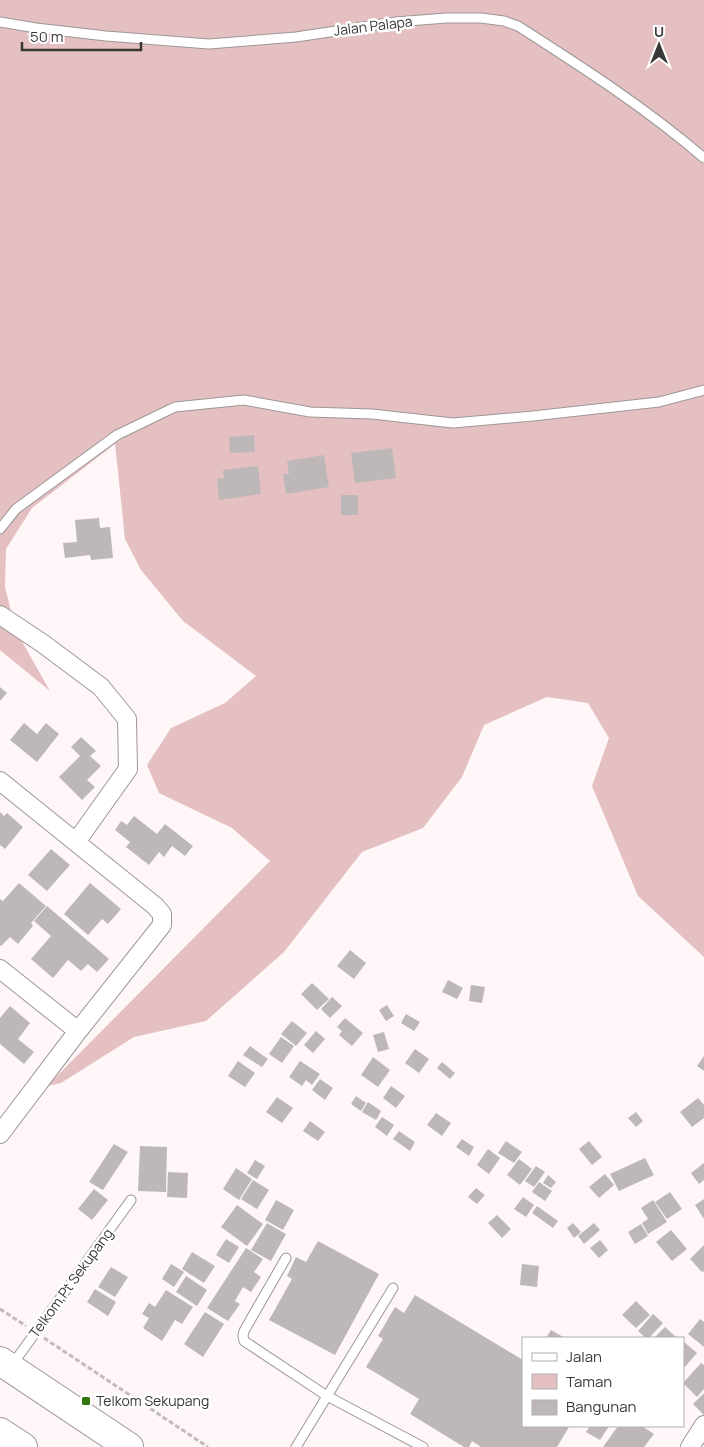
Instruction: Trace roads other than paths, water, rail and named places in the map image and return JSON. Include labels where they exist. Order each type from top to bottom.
[{"type":"highway","points":[[5,1364],[129,1447]]},
{"type":"highway","points":[[0,1432],[23,1447]]},
{"type":"street","points":[[0,615],[42,643],[101,687],[127,719],[128,769],[76,842]]},
{"type":"street","points":[[0,781],[155,906],[162,914],[162,925],[0,1134]]},
{"type":"street","points":[[0,969],[78,1031]]},
{"type":"street","points":[[690,1447],[704,1425]]},
{"type":"lane","name":"Jalan Palapa","points":[[0,22],[98,35],[209,44],[296,37],[396,22],[446,18],[481,18],[504,21],[518,26],[600,78],[679,136],[704,158]]},
{"type":"lane","points":[[0,530],[16,509],[117,434],[175,407],[244,400],[310,412],[372,414],[453,423],[659,402],[704,390]]},
{"type":"lane","name":"Telkom,Pt Sekupang","points":[[5,1364],[35,1332],[131,1200]]},
{"type":"lane","points":[[286,1258],[243,1336],[244,1340],[327,1396],[423,1447]]},
{"type":"lane","points":[[296,1447],[393,1288]]},
{"type":"place","name":"Telkom Sekupang","points":[[86,1401]]}]
